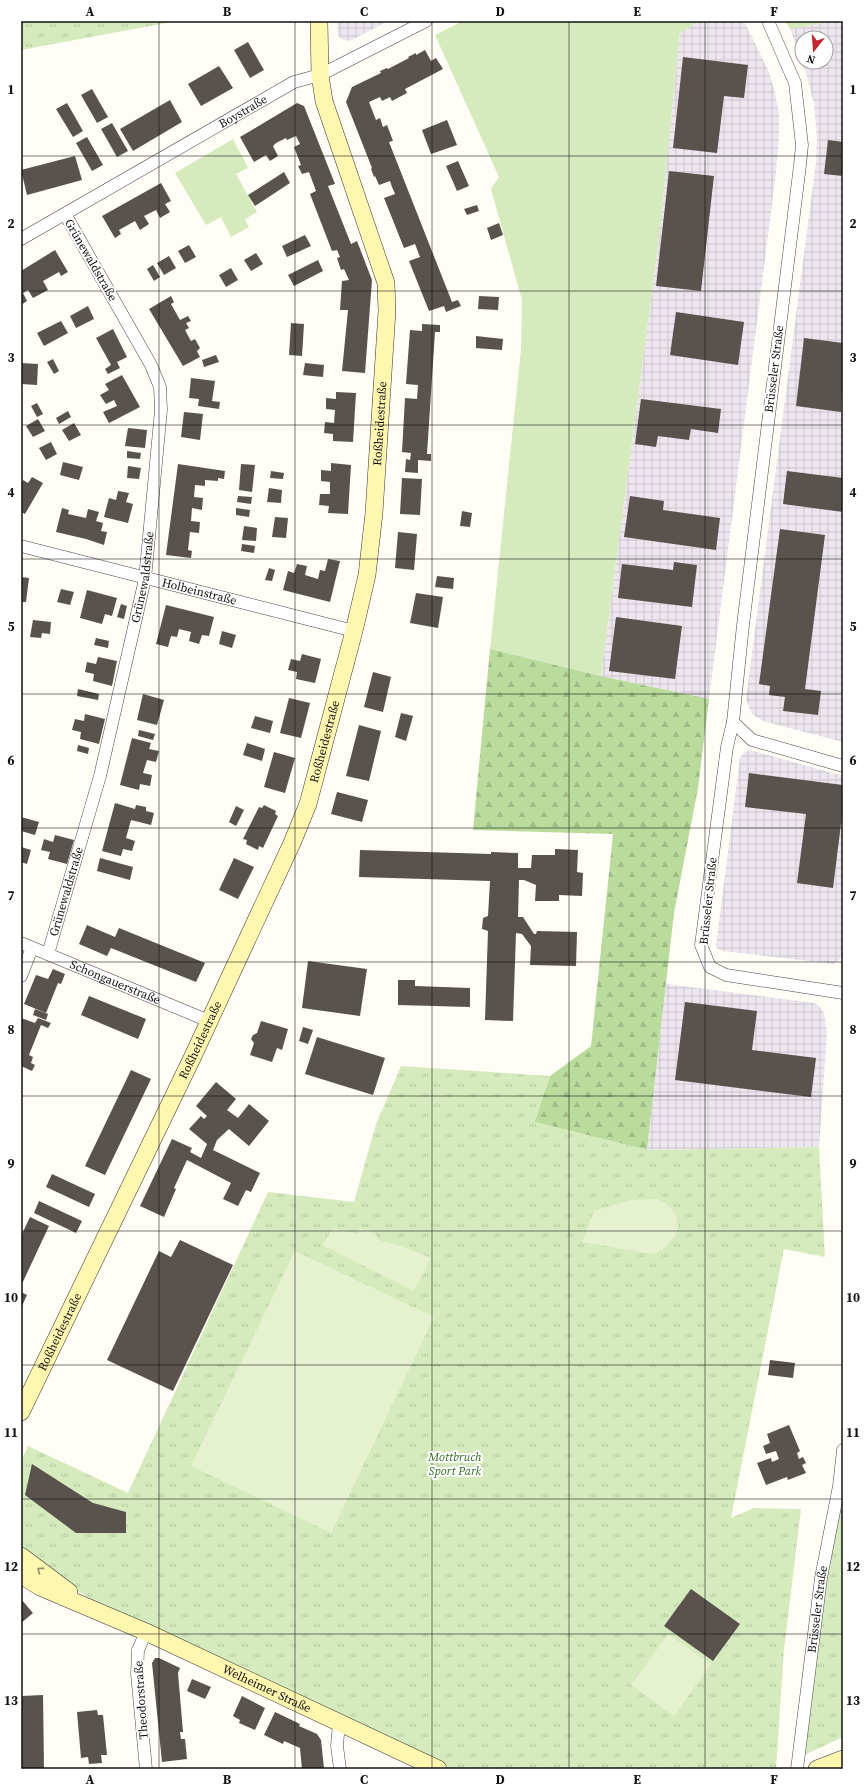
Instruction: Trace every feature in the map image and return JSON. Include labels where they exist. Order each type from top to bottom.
[{"type":"street","name":"Roßheidestraße","points":[[21,1412],[77,1300],[209,1021],[289,849],[308,804],[354,632],[367,575],[374,513],[387,311],[386,283],[370,231],[336,141],[324,101],[320,75],[319,21]]},
{"type":"street","name":"Boystraße","points":[[21,239],[294,82],[320,75],[426,21]]},
{"type":"street","name":"Brüsseler Straße","points":[[768,21],[795,83],[802,145],[744,618],[733,722],[727,747],[701,946],[710,967],[726,975],[843,993]]},
{"type":"street","name":"Grünewaldstraße","points":[[48,954],[100,776],[145,579],[161,410],[160,387],[152,365],[65,214]]},
{"type":"street","name":"Holbeinstraße","points":[[21,546],[354,632]]},
{"type":"street","points":[[733,722],[752,740],[843,766]]},
{"type":"street","points":[[21,976],[27,945]]},
{"type":"street","name":"Schongauerstraße","points":[[27,945],[209,1021]]},
{"type":"street","name":"Brüsseler Straße","points":[[796,1769],[821,1578],[839,1486],[843,1450]]},
{"type":"street","name":"Welheimer Straße","points":[[21,1556],[94,1610]]},
{"type":"street","name":"Welheimer Straße","points":[[21,1575],[40,1587],[146,1632],[438,1769]]},
{"type":"street","name":"Theodorstraße","points":[[146,1632],[138,1650],[137,1674],[146,1769]]},
{"type":"street","points":[[339,1723],[337,1746],[340,1769]]},
{"type":"street","points":[[817,1769],[843,1759]]},
{"type":"shaded area","points":[[337,21],[388,21],[350,41],[341,39],[338,35]]},
{"type":"shaded area","points":[[700,21],[744,21],[768,70],[775,92],[779,115],[779,138],[776,172],[709,699],[601,676],[659,239],[680,33]]},
{"type":"shaded area","points":[[833,21],[843,21],[843,742],[763,721],[752,714],[746,699],[816,162],[817,138],[814,104],[805,70],[834,70],[834,30],[794,30],[794,40],[790,29]]},
{"type":"shaded area","points":[[750,750],[843,776],[843,953],[842,957],[834,964],[723,951],[718,949],[716,946],[740,758],[744,753]]},
{"type":"shaded area","points":[[666,984],[814,1003],[819,1006],[824,1013],[827,1032],[819,1147],[647,1150]]},
{"type":"green space","points":[[21,21],[177,21],[21,50]]},
{"type":"green space","points":[[463,21],[700,21],[680,33],[659,239],[601,676],[490,649],[521,349],[522,300],[491,189],[499,177],[435,35]]},
{"type":"green space","points":[[785,21],[833,21],[790,29]]},
{"type":"green space","points":[[233,139],[248,168],[236,174],[257,212],[245,219],[249,227],[231,237],[221,217],[206,225],[175,173]]},
{"type":"green space","points":[[490,649],[601,676],[709,699],[698,788],[674,913],[647,1150],[534,1122],[550,1076],[591,1046],[613,834],[473,830]]},
{"type":"green space","name":"Mottbruch Sport Park","points":[[401,1066],[550,1076],[535,1122],[647,1150],[819,1147],[825,1257],[784,1249],[731,1518],[754,1508],[801,1509],[784,1650],[776,1769],[445,1769],[95,1602],[21,1553],[21,1462],[28,1446],[128,1493],[268,1192],[354,1202],[376,1124]]},
{"type":"green space","points":[[657,1199],[667,1204],[675,1213],[678,1225],[676,1235],[663,1249],[652,1254],[582,1242],[594,1211],[631,1200]]},
{"type":"green space","points":[[333,1228],[357,1234],[360,1228],[375,1233],[379,1240],[409,1249],[431,1258],[414,1291],[322,1245]]},
{"type":"green space","points":[[295,1251],[434,1317],[331,1533],[191,1466]]},
{"type":"green space","points":[[843,1476],[843,1737],[798,1758]]},
{"type":"green space","points":[[668,1634],[711,1664],[674,1716],[631,1685]]},
{"type":"building","points":[[248,42],[264,70],[250,78],[234,50]]},
{"type":"building","points":[[425,50],[431,61],[436,58],[443,69],[405,89],[407,93],[392,101],[390,97],[382,101],[380,97],[369,102],[376,120],[380,118],[383,127],[387,125],[393,141],[389,142],[452,302],[458,300],[461,306],[446,312],[444,306],[429,311],[409,261],[420,257],[415,244],[404,248],[384,198],[395,194],[390,181],[379,185],[375,176],[374,177],[372,168],[346,102],[352,87],[381,73],[380,71],[387,68],[388,69],[409,58],[408,57]]},
{"type":"building","points":[[683,57],[748,65],[744,98],[724,96],[717,153],[673,148]]},
{"type":"building","points":[[219,66],[233,88],[201,106],[188,84]]},
{"type":"building","points":[[92,89],[108,117],[97,123],[81,95]]},
{"type":"building","points":[[170,100],[182,122],[133,151],[120,129]]},
{"type":"building","points":[[67,103],[83,131],[73,137],[56,109]]},
{"type":"building","points":[[297,103],[304,106],[335,184],[328,186],[351,244],[357,241],[372,280],[365,373],[342,371],[348,310],[340,310],[342,281],[349,280],[344,269],[341,270],[337,258],[340,257],[337,250],[332,251],[310,194],[316,191],[309,172],[302,174],[298,166],[301,165],[294,147],[300,144],[296,136],[287,140],[286,138],[276,143],[273,146],[278,156],[270,161],[266,155],[254,162],[240,137]]},
{"type":"building","points":[[447,120],[457,145],[431,154],[422,130]]},
{"type":"building","points":[[112,123],[128,151],[117,157],[101,129]]},
{"type":"building","points":[[87,137],[103,165],[92,171],[76,143]]},
{"type":"building","points":[[828,140],[843,142],[843,176],[824,174]]},
{"type":"building","points":[[75,156],[82,180],[27,195],[21,170]]},
{"type":"building","points":[[458,161],[469,186],[457,191],[446,166]]},
{"type":"building","points":[[669,171],[714,176],[701,291],[656,286]]},
{"type":"building","points":[[284,172],[290,183],[255,206],[248,195]]},
{"type":"building","points":[[161,183],[171,201],[165,204],[170,212],[160,218],[156,210],[144,216],[149,224],[140,230],[135,221],[119,230],[121,234],[115,238],[102,216]]},
{"type":"building","points":[[477,205],[479,211],[467,215],[464,209]]},
{"type":"building","points":[[499,223],[503,235],[491,240],[487,228]]},
{"type":"building","points":[[305,235],[311,246],[287,257],[282,246]]},
{"type":"building","points":[[189,245],[196,257],[185,263],[178,251]]},
{"type":"building","points":[[55,250],[68,272],[61,276],[59,272],[43,281],[48,290],[33,298],[28,290],[23,293],[27,301],[21,305],[21,271]]},
{"type":"building","points":[[256,253],[263,264],[251,271],[244,260]]},
{"type":"building","points":[[169,256],[176,268],[164,275],[157,263]]},
{"type":"building","points":[[318,260],[323,271],[294,286],[288,275]]},
{"type":"building","points":[[153,265],[160,277],[154,281],[147,269]]},
{"type":"building","points":[[231,268],[238,280],[226,287],[219,275]]},
{"type":"building","points":[[171,296],[174,302],[171,304],[180,320],[188,316],[191,321],[186,323],[189,328],[185,330],[191,341],[195,339],[200,348],[197,351],[200,357],[183,366],[149,309]]},
{"type":"building","points":[[479,296],[499,297],[498,310],[478,309]]},
{"type":"building","points":[[88,306],[94,319],[76,328],[70,316]]},
{"type":"building","points":[[676,312],[744,322],[738,365],[670,355]]},
{"type":"building","points":[[61,321],[68,333],[44,346],[37,333]]},
{"type":"building","points":[[291,323],[304,324],[302,356],[289,355]]},
{"type":"building","points":[[422,324],[440,325],[440,332],[435,332],[427,454],[431,454],[431,461],[418,460],[418,473],[405,472],[406,459],[410,460],[411,453],[402,452],[405,398],[417,399],[418,385],[406,384],[410,330],[422,331]]},
{"type":"building","points":[[113,329],[127,357],[117,362],[120,368],[108,374],[105,369],[111,365],[96,338]]},
{"type":"building","points":[[476,336],[503,339],[502,350],[476,348]]},
{"type":"building","points":[[804,338],[843,343],[841,412],[796,406]]},
{"type":"building","points":[[216,355],[219,362],[204,367],[202,360]]},
{"type":"building","points":[[53,359],[59,371],[54,374],[47,362]]},
{"type":"building","points":[[21,363],[38,364],[37,385],[21,384]]},
{"type":"building","points":[[305,363],[324,365],[323,377],[303,375]]},
{"type":"building","points":[[122,375],[140,407],[109,423],[103,412],[117,406],[114,400],[106,404],[100,395],[109,390],[105,384]]},
{"type":"building","points":[[191,378],[215,381],[212,401],[220,402],[219,409],[198,406],[199,399],[189,398]]},
{"type":"building","points":[[336,392],[356,393],[353,442],[333,441],[333,434],[324,433],[325,422],[334,423],[335,410],[326,409],[326,398],[336,399]]},
{"type":"building","points":[[641,399],[721,409],[718,433],[691,429],[689,440],[658,436],[656,447],[635,444]]},
{"type":"building","points":[[37,403],[43,414],[37,417],[31,406]]},
{"type":"building","points":[[68,411],[71,417],[59,424],[56,418]]},
{"type":"building","points":[[184,412],[203,414],[200,440],[181,437]]},
{"type":"building","points":[[38,419],[45,431],[33,437],[26,426]]},
{"type":"building","points":[[74,423],[81,435],[69,441],[62,430]]},
{"type":"building","points":[[128,428],[147,430],[145,448],[125,446]]},
{"type":"building","points":[[51,442],[57,454],[46,460],[39,448]]},
{"type":"building","points":[[127,451],[141,453],[140,459],[127,458]]},
{"type":"building","points":[[63,462],[83,467],[79,480],[60,475]]},
{"type":"building","points":[[331,463],[351,465],[348,514],[328,513],[329,506],[319,505],[320,494],[330,494],[330,482],[321,481],[321,470],[331,471]]},
{"type":"building","points":[[178,464],[225,471],[224,479],[218,478],[218,481],[205,480],[205,486],[195,485],[194,497],[203,498],[202,510],[192,508],[191,521],[200,522],[199,533],[190,532],[188,550],[192,551],[191,558],[166,555]]},
{"type":"building","points":[[241,464],[255,465],[252,492],[239,490]]},
{"type":"building","points":[[128,466],[141,468],[139,479],[127,478]]},
{"type":"building","points":[[271,471],[284,473],[283,479],[270,478]]},
{"type":"building","points":[[787,471],[843,478],[843,512],[783,504]]},
{"type":"building","points":[[32,477],[43,483],[25,514],[21,512],[21,485],[23,480],[28,483]]},
{"type":"building","points":[[402,478],[422,479],[420,515],[400,514]]},
{"type":"building","points":[[269,488],[282,490],[281,503],[267,502]]},
{"type":"building","points":[[118,491],[129,493],[126,502],[133,504],[128,523],[104,517],[109,498],[116,500]]},
{"type":"building","points":[[238,496],[252,497],[251,504],[237,502]]},
{"type":"building","points":[[630,496],[664,501],[663,510],[720,518],[716,550],[624,537]]},
{"type":"building","points":[[62,508],[69,510],[68,514],[86,518],[88,509],[99,512],[96,521],[103,523],[101,531],[107,532],[104,545],[56,532]]},
{"type":"building","points":[[236,508],[250,510],[249,517],[236,515]]},
{"type":"building","points":[[462,511],[472,513],[470,527],[460,526]]},
{"type":"building","points":[[275,517],[288,518],[286,538],[272,537]]},
{"type":"building","points":[[244,526],[257,528],[256,541],[242,540]]},
{"type":"building","points":[[780,529],[825,535],[805,689],[821,691],[818,715],[783,711],[785,697],[769,695],[770,686],[759,684]]},
{"type":"building","points":[[398,532],[417,534],[414,570],[395,568]]},
{"type":"building","points":[[242,544],[255,546],[254,553],[241,551]]},
{"type":"building","points":[[328,559],[340,561],[330,602],[283,590],[288,571],[294,573],[297,564],[307,566],[305,575],[318,579],[320,570],[325,571]]},
{"type":"building","points":[[674,562],[697,565],[692,607],[618,598],[622,564],[673,570]]},
{"type":"building","points":[[269,568],[275,570],[272,581],[265,580]]},
{"type":"building","points":[[437,576],[454,578],[453,589],[435,587]]},
{"type":"building","points":[[21,577],[29,578],[26,602],[21,602]]},
{"type":"building","points":[[61,589],[74,592],[70,605],[57,602]]},
{"type":"building","points":[[87,590],[117,598],[112,616],[105,614],[102,624],[80,618]]},
{"type":"building","points":[[416,593],[443,597],[438,628],[410,623]]},
{"type":"building","points":[[121,604],[127,606],[124,619],[117,617]]},
{"type":"building","points":[[166,605],[214,617],[209,636],[202,635],[199,644],[189,641],[191,632],[179,629],[177,637],[171,636],[168,647],[156,644]]},
{"type":"building","points":[[616,617],[682,626],[675,679],[609,671]]},
{"type":"building","points":[[33,620],[51,622],[50,634],[42,633],[41,638],[30,637]]},
{"type":"building","points":[[222,631],[236,635],[232,648],[219,644]]},
{"type":"building","points":[[96,638],[109,641],[108,648],[94,645]]},
{"type":"building","points":[[302,654],[321,659],[315,683],[296,679],[297,672],[288,670],[291,659],[300,661]]},
{"type":"building","points":[[98,657],[117,661],[112,686],[93,681],[94,674],[85,672],[87,662],[96,664]]},
{"type":"building","points":[[373,672],[391,677],[383,712],[364,707]]},
{"type":"building","points":[[78,689],[99,694],[98,700],[77,696]]},
{"type":"building","points":[[143,694],[164,700],[157,725],[137,720]]},
{"type":"building","points":[[289,698],[310,703],[301,738],[280,733]]},
{"type":"building","points":[[401,713],[413,716],[406,741],[395,737]]},
{"type":"building","points":[[85,714],[105,719],[99,744],[80,739],[81,732],[72,730],[75,719],[84,721]]},
{"type":"building","points":[[255,716],[273,721],[270,733],[251,728]]},
{"type":"building","points":[[359,725],[381,731],[369,781],[346,776]]},
{"type":"building","points":[[139,730],[155,734],[153,740],[138,736]]},
{"type":"building","points":[[132,738],[151,743],[149,749],[159,751],[156,762],[147,760],[143,773],[152,775],[150,786],[140,784],[139,790],[120,785]]},
{"type":"building","points":[[247,743],[265,749],[262,761],[243,755]]},
{"type":"building","points":[[78,745],[89,748],[88,754],[77,751]]},
{"type":"building","points":[[274,752],[295,758],[285,793],[264,787]]},
{"type":"building","points":[[749,773],[843,785],[843,808],[833,888],[797,883],[806,814],[745,807]]},
{"type":"building","points":[[337,792],[368,800],[362,822],[331,814]]},
{"type":"building","points":[[115,803],[135,809],[136,805],[146,807],[146,811],[154,813],[151,825],[131,820],[126,838],[135,841],[132,851],[123,849],[121,856],[102,851]]},
{"type":"building","points":[[264,805],[276,811],[275,814],[278,816],[263,848],[259,846],[258,850],[246,844],[247,840],[243,839],[259,807],[262,808]]},
{"type":"building","points":[[236,806],[244,810],[236,826],[229,822]]},
{"type":"building","points":[[21,817],[39,822],[35,835],[21,831]]},
{"type":"building","points":[[55,835],[74,840],[67,864],[48,859],[50,852],[41,850],[44,839],[53,842]]},
{"type":"building","points":[[21,847],[31,850],[27,864],[21,862]]},
{"type":"building","points":[[555,849],[578,850],[577,872],[583,873],[582,896],[559,895],[559,901],[535,901],[536,885],[524,880],[519,880],[518,917],[523,917],[534,934],[536,934],[537,931],[577,932],[576,966],[530,965],[531,946],[522,934],[516,933],[513,1021],[485,1020],[488,931],[482,929],[483,918],[488,916],[490,881],[359,877],[360,850],[491,854],[491,852],[518,853],[518,868],[531,868],[532,855],[555,855]]},
{"type":"building","points":[[100,858],[133,867],[130,880],[97,871]]},
{"type":"building","points":[[234,858],[254,867],[238,899],[219,890]]},
{"type":"building","points":[[87,925],[115,937],[119,928],[205,963],[196,982],[111,948],[107,956],[79,944]]},
{"type":"building","points":[[308,961],[367,969],[360,1016],[302,1008]]},
{"type":"building","points":[[53,969],[65,974],[61,984],[58,983],[46,1013],[24,1004],[36,975],[48,979]]},
{"type":"building","points":[[398,980],[415,980],[415,986],[470,988],[470,1007],[398,1005]]},
{"type":"building","points":[[89,996],[146,1019],[138,1039],[81,1015]]},
{"type":"building","points":[[685,1002],[757,1011],[752,1050],[816,1058],[811,1097],[675,1080]]},
{"type":"building","points":[[35,1009],[48,1014],[46,1020],[33,1015]]},
{"type":"building","points":[[21,1018],[35,1023],[38,1018],[51,1023],[48,1028],[41,1025],[29,1055],[33,1057],[31,1063],[35,1065],[32,1071],[21,1066]]},
{"type":"building","points":[[261,1021],[288,1029],[282,1050],[277,1048],[272,1062],[250,1055],[254,1043],[251,1039],[253,1035],[257,1033]]},
{"type":"building","points":[[303,1027],[313,1030],[308,1044],[299,1041]]},
{"type":"building","points":[[317,1037],[385,1058],[373,1095],[305,1074]]},
{"type":"building","points":[[131,1070],[151,1079],[105,1175],[85,1166]]},
{"type":"building","points":[[216,1082],[236,1099],[227,1110],[238,1118],[249,1104],[269,1121],[249,1146],[229,1129],[217,1140],[213,1150],[260,1173],[251,1192],[246,1190],[238,1206],[223,1199],[231,1183],[187,1160],[174,1188],[176,1189],[164,1217],[140,1206],[172,1139],[192,1148],[190,1152],[201,1158],[207,1144],[189,1129],[201,1116],[204,1119],[207,1116],[196,1106]]},
{"type":"building","points":[[52,1174],[95,1194],[89,1207],[46,1187]]},
{"type":"building","points":[[39,1201],[82,1221],[76,1233],[34,1213]]},
{"type":"building","points":[[30,1217],[49,1226],[21,1286],[21,1236]]},
{"type":"building","points":[[180,1240],[233,1265],[173,1391],[107,1360],[159,1251],[171,1257]]},
{"type":"building","points":[[21,1292],[27,1295],[21,1308]]},
{"type":"building","points":[[770,1360],[795,1363],[793,1378],[768,1375]]},
{"type":"building","points":[[789,1425],[800,1451],[797,1453],[799,1459],[803,1457],[806,1463],[802,1465],[806,1473],[788,1480],[787,1477],[766,1485],[757,1463],[771,1458],[772,1462],[779,1459],[776,1451],[766,1454],[763,1446],[770,1443],[767,1434]]},
{"type":"building","points":[[32,1464],[93,1503],[126,1512],[126,1533],[76,1533],[25,1495]]},
{"type":"building","points":[[691,1589],[740,1624],[713,1661],[664,1626]]},
{"type":"building","points":[[21,1599],[33,1613],[21,1623]]},
{"type":"building","points":[[155,1658],[159,1658],[180,1668],[178,1673],[183,1732],[180,1732],[181,1739],[185,1739],[187,1759],[162,1762],[152,1663]]},
{"type":"building","points":[[192,1679],[211,1687],[205,1699],[187,1691]]},
{"type":"building","points":[[43,1695],[44,1769],[21,1769],[21,1696]]},
{"type":"building","points":[[242,1696],[265,1708],[255,1730],[239,1723],[240,1720],[233,1716]]},
{"type":"building","points":[[97,1710],[98,1715],[103,1715],[107,1755],[101,1755],[102,1763],[89,1764],[88,1757],[81,1758],[77,1712]]},
{"type":"building","points":[[275,1712],[300,1724],[299,1726],[317,1734],[321,1740],[324,1768],[302,1769],[300,1748],[284,1741],[283,1744],[264,1735]]}]
